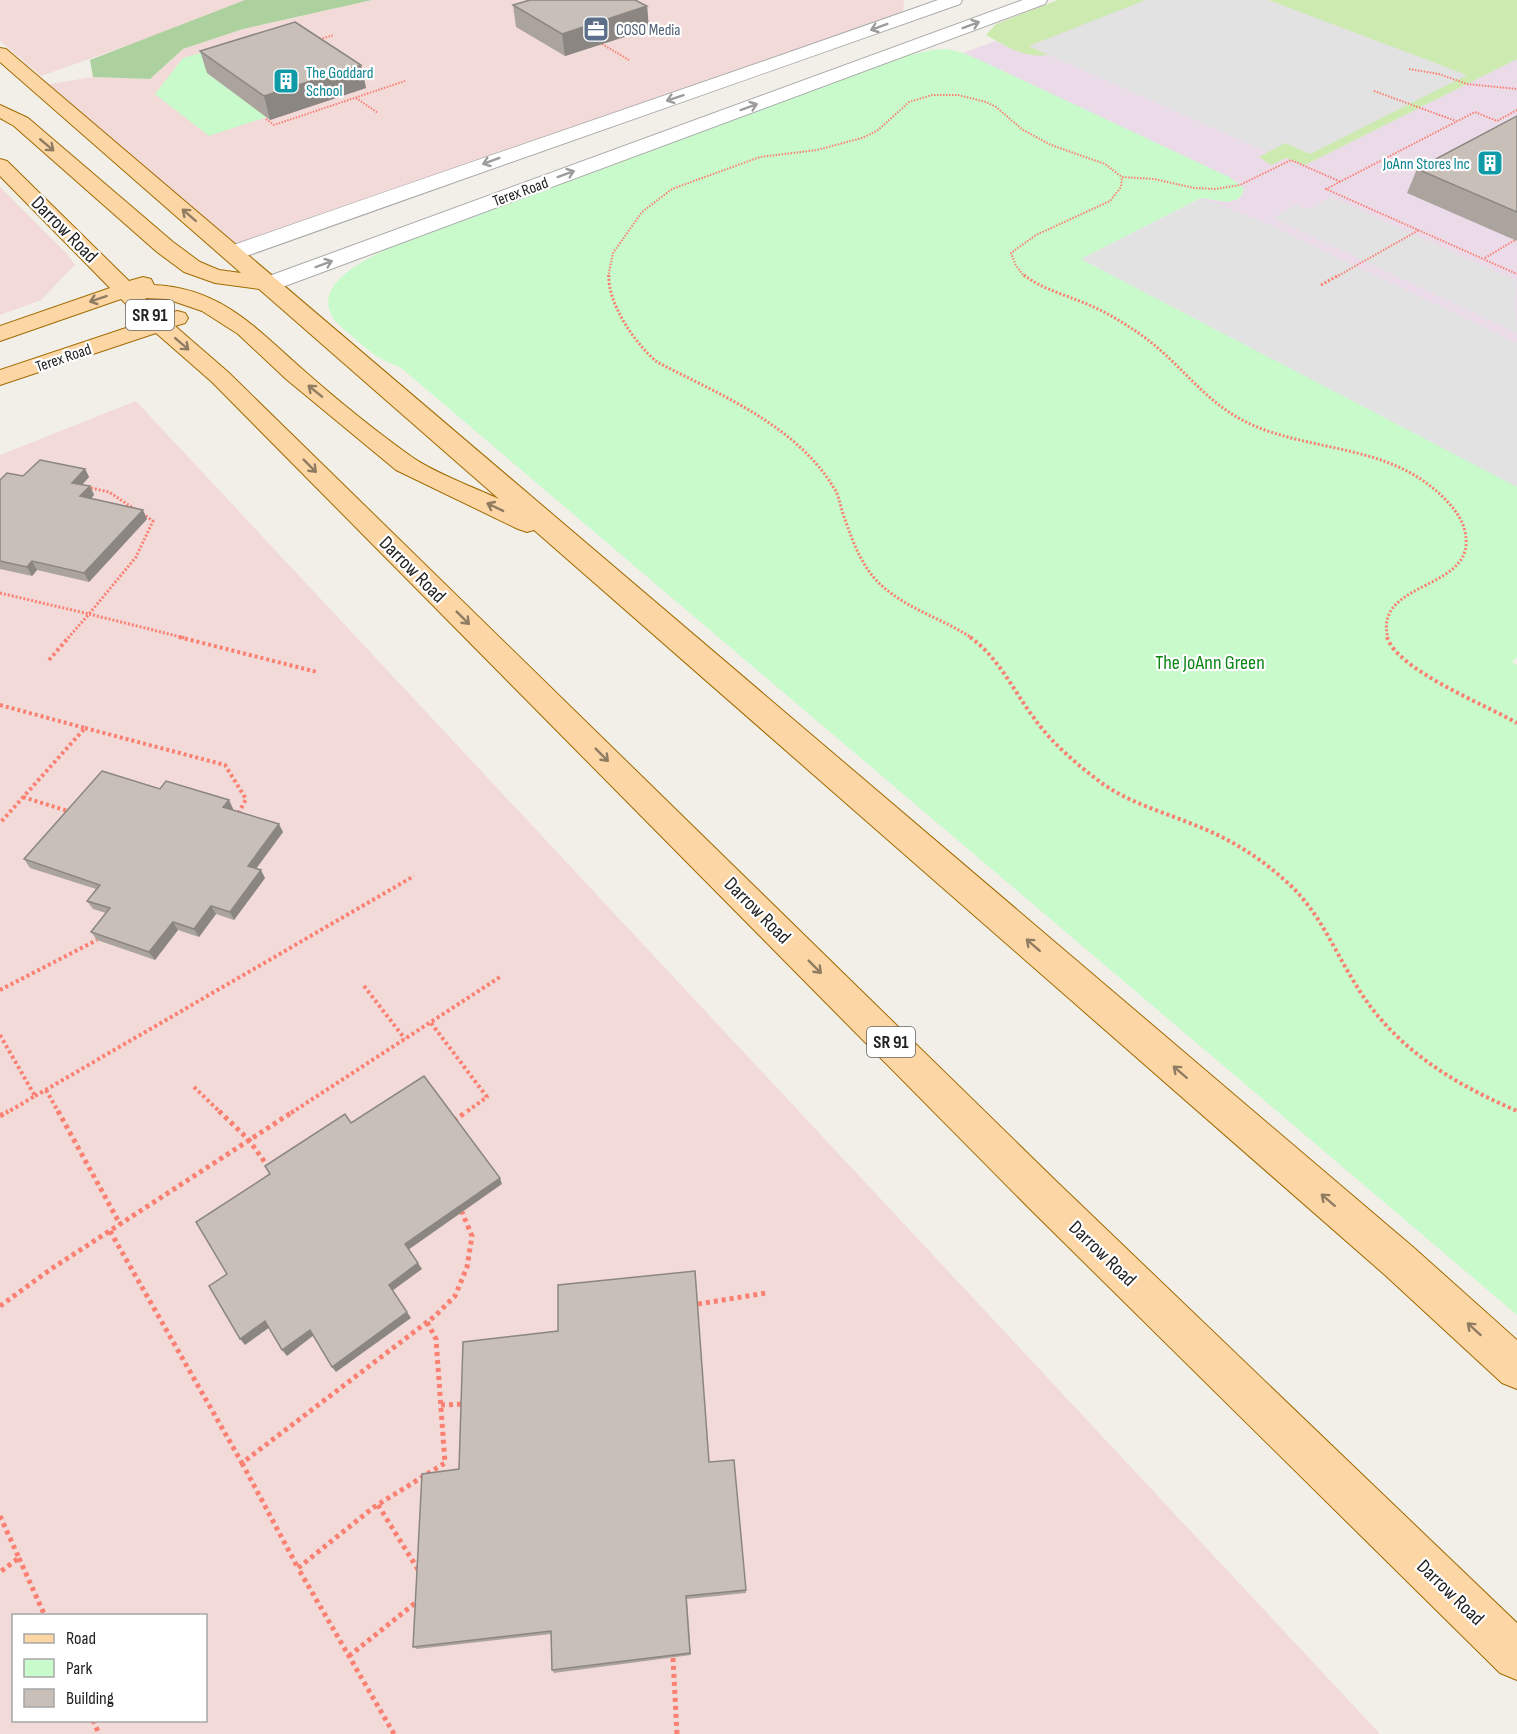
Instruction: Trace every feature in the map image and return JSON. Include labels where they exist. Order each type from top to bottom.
[{"type":"main road","points":[[0,53],[1399,1261],[1517,1368]]},
{"type":"main road","points":[[0,77],[21,71]]},
{"type":"main road","points":[[0,111],[21,122],[192,267],[215,276],[269,284]]},
{"type":"main road","name":"Darrow Road","points":[[0,165],[159,324],[220,377],[1042,1194],[1517,1656]]},
{"type":"main road","name":"Terex Road","points":[[0,333],[233,253]]},
{"type":"main road","name":"Terex Road","points":[[0,378],[269,284]]},
{"type":"main road","points":[[125,290],[170,292],[210,306],[246,329],[294,374],[405,464],[567,542]]},
{"type":"street","name":"Terex Road","points":[[233,253],[954,0]]},
{"type":"street","name":"Terex Road","points":[[269,284],[1039,0]]},
{"type":"street","points":[[903,18],[942,36]]},
{"type":"path","points":[[308,42],[334,35]]},
{"type":"path","points":[[602,44],[629,60]]},
{"type":"path","points":[[1409,69],[1439,74],[1467,84],[1517,89]]},
{"type":"path","points":[[266,119],[274,125],[405,81]]},
{"type":"path","points":[[1374,91],[1457,121]]},
{"type":"path","points":[[1341,182],[1291,160],[1240,185],[1216,189],[1194,188],[1154,179],[1122,177],[1105,164],[1051,144],[1023,130],[996,106],[970,97],[932,95],[909,102],[888,123],[862,138],[817,150],[760,158],[714,172],[672,189],[642,212],[621,240],[609,268],[608,283],[615,305],[645,352],[657,362],[745,408],[805,450],[836,490],[858,550],[871,574],[897,596],[983,646],[1003,668],[1035,720],[1099,782],[1141,804],[1227,839],[1264,863],[1302,898],[1324,928],[1364,998],[1399,1039],[1443,1076],[1517,1111]]},
{"type":"path","points":[[356,98],[378,113]]},
{"type":"path","points":[[315,105],[321,109]]},
{"type":"path","points":[[1517,110],[1497,121],[1475,112],[1326,189],[1517,274]]},
{"type":"path","points":[[1122,177],[1120,187],[1110,201],[1057,224],[1018,245],[1011,253],[1013,264],[1027,279],[1099,309],[1128,326],[1168,357],[1218,407],[1241,421],[1305,442],[1374,457],[1403,467],[1431,485],[1450,504],[1464,525],[1466,548],[1456,568],[1408,595],[1390,609],[1384,625],[1389,644],[1415,667],[1517,723]]},
{"type":"path","points":[[1321,285],[1419,230]]},
{"type":"path","points":[[1484,259],[1515,240]]},
{"type":"path","points":[[49,660],[136,557],[153,521],[109,492],[81,486]]},
{"type":"path","points":[[0,593],[317,672]]},
{"type":"path","points":[[0,705],[225,765],[246,799],[235,818]]},
{"type":"path","points":[[0,823],[85,728]]},
{"type":"path","points":[[23,797],[77,814]]},
{"type":"path","points":[[0,1116],[414,876]]},
{"type":"path","points":[[0,990],[97,940]]},
{"type":"path","points":[[0,1306],[120,1224],[500,977]]},
{"type":"path","points":[[364,986],[405,1039]]},
{"type":"path","points":[[431,1023],[487,1097],[454,1121]]},
{"type":"path","points":[[0,1035],[35,1096]]},
{"type":"path","points":[[195,1087],[249,1140],[272,1172]]},
{"type":"path","points":[[46,1090],[120,1224]]},
{"type":"path","points":[[242,1463],[427,1322],[455,1296],[467,1267],[472,1236],[462,1212]]},
{"type":"path","points":[[110,1231],[242,1463],[298,1568],[394,1734]]},
{"type":"path","points":[[698,1304],[766,1293]]},
{"type":"path","points":[[298,1568],[378,1505],[445,1463],[436,1339],[427,1322]]},
{"type":"path","points":[[441,1405],[465,1404]]},
{"type":"path","points":[[378,1505],[421,1574]]},
{"type":"path","points":[[0,1516],[44,1614]]},
{"type":"path","points":[[0,1572],[19,1558]]},
{"type":"path","points":[[349,1656],[420,1600]]},
{"type":"path","points":[[673,1658],[678,1734]]},
{"type":"shaded area","points":[[0,0],[256,0],[41,76],[0,41]]},
{"type":"shaded area","points":[[372,0],[904,0],[903,18],[233,253],[38,86],[93,77],[150,79],[183,49],[243,29]]},
{"type":"shaded area","points":[[1105,0],[1517,0],[1517,486],[1201,198],[1228,202],[1238,199],[1242,195],[1243,188],[1237,182],[963,53]]},
{"type":"shaded area","points":[[1146,0],[1268,0],[1467,75],[1310,154],[1285,143],[1267,152],[1029,46]]},
{"type":"shaded area","points":[[0,187],[68,255],[75,265],[41,300],[0,315]]},
{"type":"shaded area","points":[[1331,197],[1517,281],[1515,301],[1517,333],[1273,218],[1298,204],[1301,208],[1310,209]]},
{"type":"shaded area","points":[[1201,198],[1261,221],[1517,343],[1517,487],[1081,259]]},
{"type":"shaded area","points":[[136,401],[1380,1734],[0,1734],[0,455]]},
{"type":"green space","points":[[245,0],[372,0],[243,29],[183,49],[150,79],[93,77],[90,60]]},
{"type":"green space","points":[[1058,0],[1146,0],[1029,46],[1048,55],[1023,53],[986,35],[996,24]]},
{"type":"green space","points":[[1268,0],[1517,0],[1517,59],[1305,165],[1286,158],[1271,165],[1259,157],[1285,143],[1466,75]]},
{"type":"green space","points":[[271,33],[208,74],[267,117],[209,136],[155,94],[183,58]]},
{"type":"green space","name":"The JoAnn Green","points":[[947,49],[984,62],[1229,177],[1244,188],[1238,199],[1228,202],[1201,198],[1081,259],[1517,486],[1517,657],[1512,662],[1517,665],[1517,1315],[400,367],[369,351],[333,318],[328,306],[329,294],[335,284],[355,267],[387,249],[905,56]]},
{"type":"building","points":[[530,0],[635,0],[647,6],[562,34],[513,5]]},
{"type":"building","points":[[295,22],[361,65],[264,96],[200,51]]},
{"type":"building","points":[[1517,116],[1517,212],[1417,169]]},
{"type":"building","points":[[40,460],[85,469],[72,483],[90,486],[80,496],[143,510],[84,573],[32,561],[27,567],[0,561],[0,480],[7,473],[23,476]]},
{"type":"building","points":[[102,771],[160,789],[166,781],[229,800],[223,807],[279,824],[248,866],[261,870],[230,912],[211,906],[194,929],[173,922],[149,952],[91,932],[110,908],[87,901],[100,885],[24,859]]},
{"type":"building","points":[[424,1076],[500,1178],[405,1244],[418,1263],[389,1285],[407,1312],[332,1367],[310,1330],[282,1350],[265,1321],[240,1339],[209,1286],[227,1274],[196,1222],[270,1174],[265,1166],[345,1114],[351,1123]]},
{"type":"building","points":[[695,1271],[709,1462],[734,1460],[746,1590],[686,1596],[690,1653],[552,1670],[551,1631],[413,1647],[422,1474],[459,1469],[463,1342],[558,1331],[558,1285]]},
{"type":"place","name":"COSO Media","points":[[596,29]]},
{"type":"place","name":"The Goddard School","points":[[286,81]]},
{"type":"place","name":"JoAnn Stores Inc","points":[[1490,163]]}]
